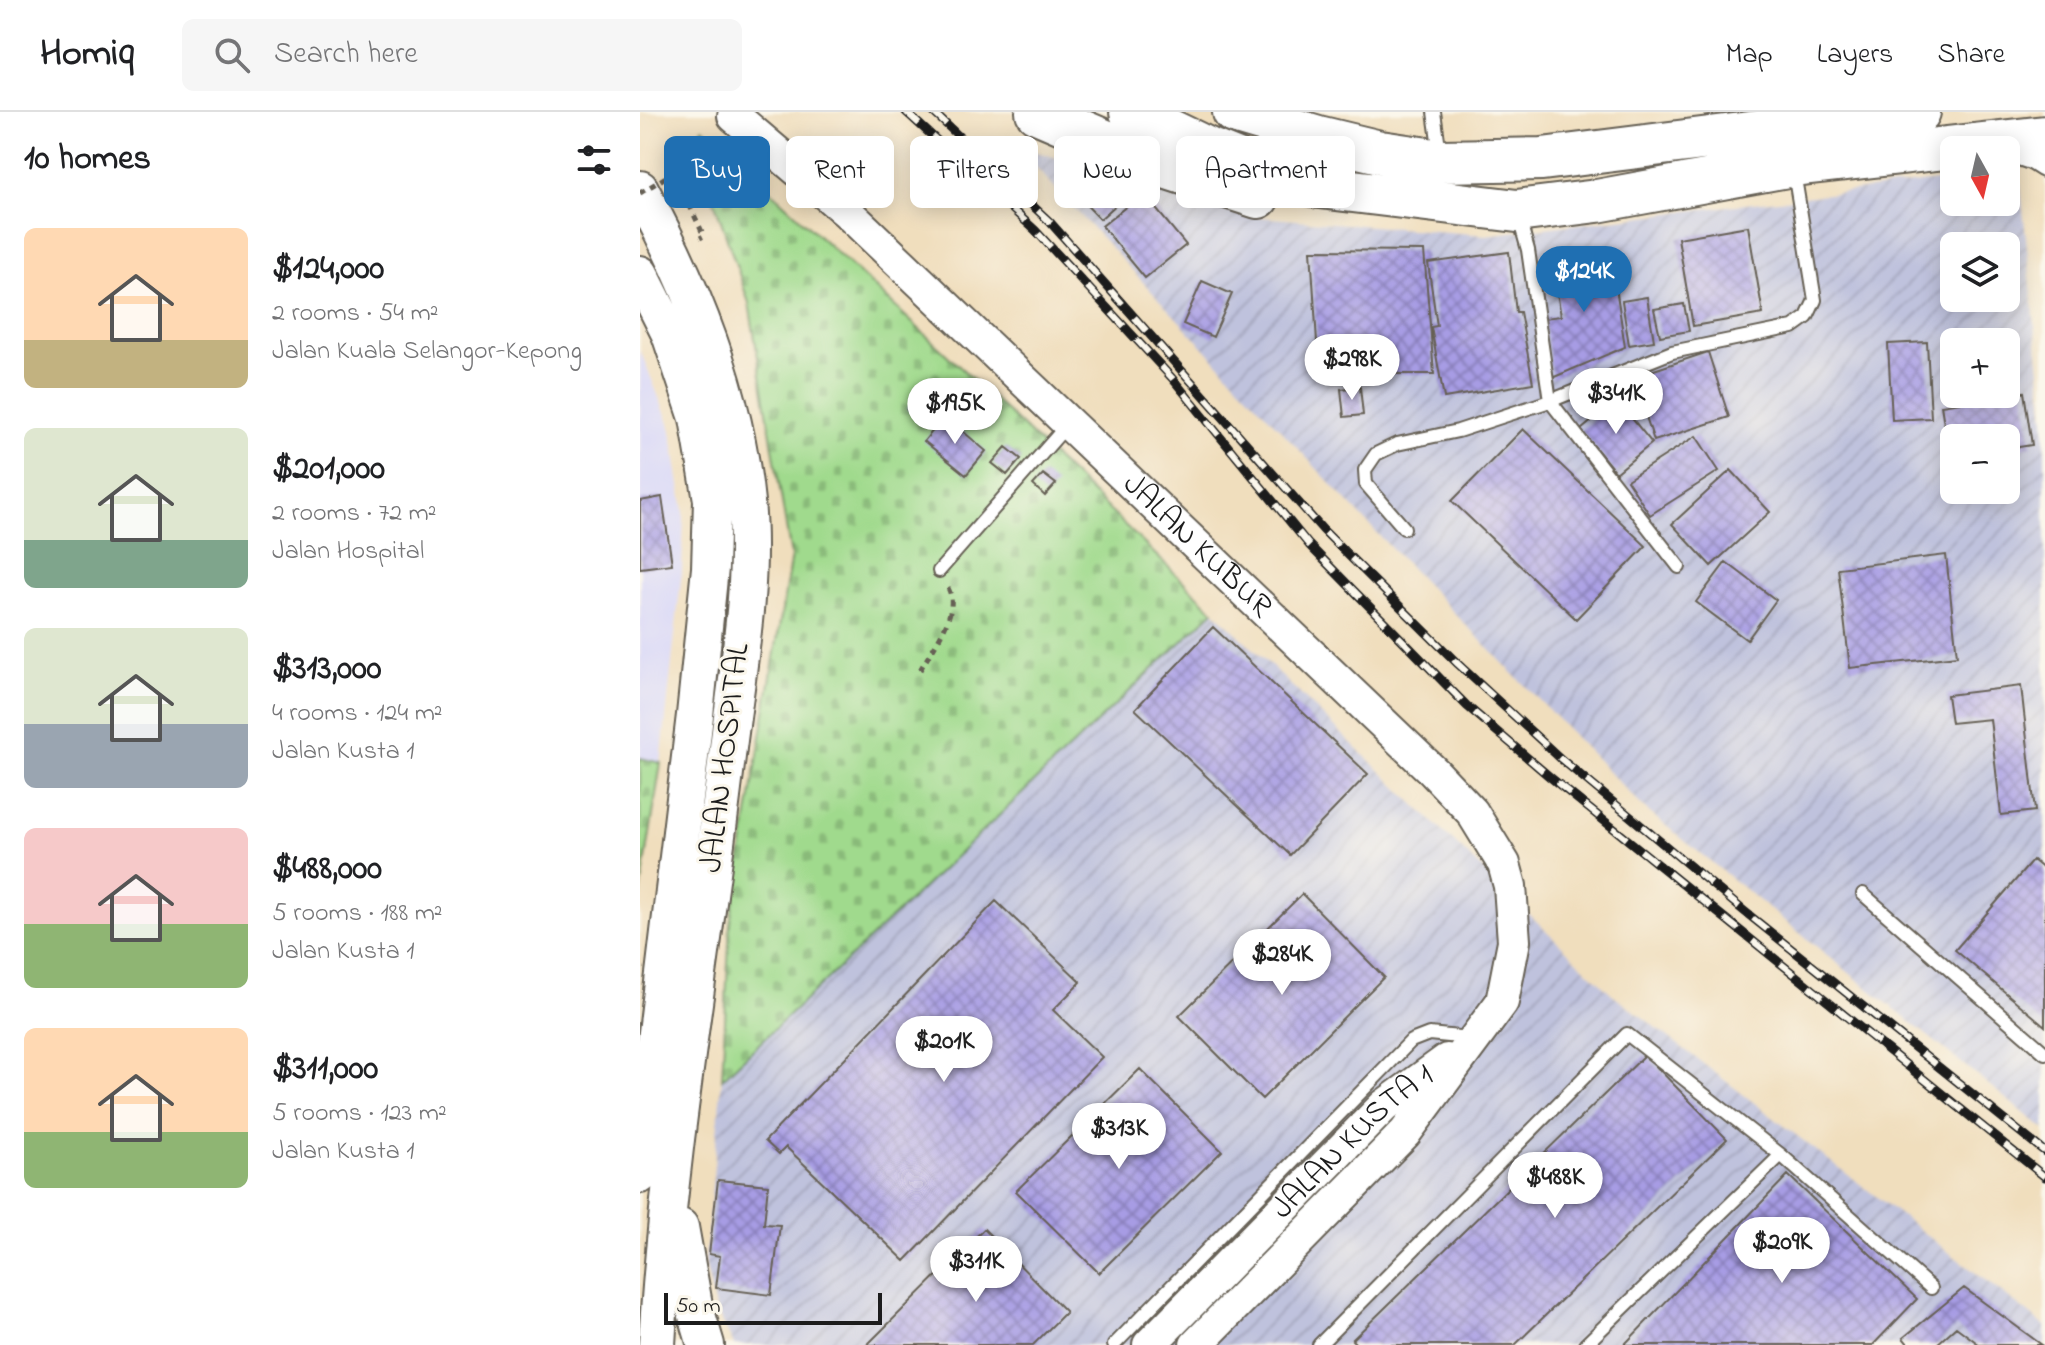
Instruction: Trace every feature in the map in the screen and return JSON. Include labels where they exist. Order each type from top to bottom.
[{"type":"highway","points":[[1037,112],[1168,168],[1257,197],[1322,209],[1421,219],[1597,201],[1793,165],[1940,148]]},
{"type":"highway","points":[[1131,112],[1249,166],[1320,187],[1517,211]]},
{"type":"highway","points":[[1234,112],[1315,136]]},
{"type":"highway","points":[[1273,112],[1316,136]]},
{"type":"highway","points":[[1355,146],[1441,161],[1542,159],[1919,112]]},
{"type":"highway","points":[[2020,139],[2045,137]]},
{"type":"main road","name":"JALAN HOSPITAL","points":[[640,191],[674,252],[712,343],[734,420],[746,502],[749,569],[718,834],[656,1179]]},
{"type":"main road","name":"JALAN HOSPITAL","points":[[640,274],[670,334],[698,418],[712,500],[710,568],[656,1179],[656,1339]]},
{"type":"main road","points":[[656,1179],[706,1345]]},
{"type":"street","name":"JALAN KUBUR","points":[[734,116],[846,211],[1434,772],[1472,812],[1504,864],[1510,886],[1514,941],[1502,1002],[1476,1039]]},
{"type":"street","points":[[2020,152],[2045,164]]},
{"type":"street","name":"JALAN KUSTA 1","points":[[1149,1345],[1384,1106],[1476,1039]]},
{"type":"street","name":"JALAN KUSTA 1","points":[[1196,1345],[1405,1133],[1476,1039]]},
{"type":"lane","points":[[1434,112],[1441,161]]},
{"type":"lane","points":[[1404,528],[1366,484],[1365,470],[1376,454],[1397,444],[1458,431],[1550,401],[1672,352],[1793,327],[1807,317],[1815,300],[1793,165]]},
{"type":"lane","points":[[1517,211],[1528,250],[1550,401],[1679,567]]},
{"type":"lane","points":[[939,571],[1069,423]]},
{"type":"lane","points":[[1863,894],[2045,1053]]},
{"type":"lane","points":[[1114,1345],[1411,1041],[1429,1034],[1476,1039]]},
{"type":"lane","points":[[1325,1343],[1627,1034],[1781,1155],[1931,1288]]},
{"type":"lane","points":[[1585,1345],[1781,1155]]},
{"type":"path","points":[[640,191],[674,172],[704,236]]},
{"type":"path","points":[[920,670],[949,615],[952,596],[939,571]]},
{"type":"shaded area","points":[[1038,152],[1054,157],[1054,187],[1038,170]]},
{"type":"shaded area","points":[[1940,181],[1940,216],[2020,216],[2020,181],[2045,420],[2045,1130],[1645,809],[1389,546],[1074,208],[1160,208],[1160,188],[1176,193],[1176,208],[1228,208],[1259,217],[1486,235]]},
{"type":"shaded area","points":[[640,350],[671,428],[684,512],[682,569],[661,763],[640,758]]},
{"type":"shaded area","points":[[1214,611],[1611,993],[2045,1326],[2045,1345],[734,1345],[715,1308],[705,1263],[722,1079]]},
{"type":"green space","points":[[703,128],[712,136],[696,136]]},
{"type":"green space","points":[[770,190],[974,380],[1214,611],[722,1079],[730,923],[791,556],[749,303],[717,208],[770,208]]},
{"type":"green space","points":[[640,758],[661,763],[640,898]]},
{"type":"building","points":[[1089,208],[1112,208],[1100,219]]},
{"type":"building","points":[[1124,208],[1155,208],[1186,245],[1145,278],[1102,226]]},
{"type":"building","points":[[1748,226],[1763,314],[1693,326],[1678,238]]},
{"type":"building","points":[[1311,250],[1424,251],[1434,374],[1353,374],[1317,342]]},
{"type":"building","points":[[1509,252],[1516,312],[1520,312],[1533,383],[1444,398],[1431,327],[1437,326],[1428,263]]},
{"type":"building","points":[[1611,254],[1625,347],[1552,378],[1544,318],[1561,316],[1552,263]]},
{"type":"building","points":[[1202,281],[1232,294],[1213,337],[1183,324]]},
{"type":"building","points":[[1647,297],[1654,341],[1629,345],[1622,301]]},
{"type":"building","points":[[1684,304],[1689,331],[1660,336],[1654,309]]},
{"type":"building","points":[[1927,342],[1931,418],[1892,420],[1888,344]]},
{"type":"building","points":[[1708,352],[1729,417],[1654,441],[1633,377]]},
{"type":"building","points":[[1360,387],[1363,415],[1344,417],[1341,389]]},
{"type":"building","points":[[922,392],[937,404],[922,421],[907,409]]},
{"type":"building","points":[[2024,392],[2032,445],[2020,447],[2020,424],[1944,424],[1941,408],[2020,408],[2020,393]]},
{"type":"building","points":[[1617,400],[1652,443],[1616,473],[1581,430]]},
{"type":"building","points":[[945,416],[986,451],[966,475],[924,441]]},
{"type":"building","points":[[1523,429],[1646,546],[1576,619],[1452,501]]},
{"type":"building","points":[[1696,436],[1719,471],[1650,515],[1627,480]]},
{"type":"building","points":[[1006,447],[1021,459],[1007,475],[992,463]]},
{"type":"building","points":[[1731,470],[1770,512],[1711,566],[1672,524]]},
{"type":"building","points":[[1043,474],[1056,484],[1045,496],[1033,485]]},
{"type":"building","points":[[662,497],[672,564],[640,568],[640,501]]},
{"type":"building","points":[[1946,555],[1957,656],[1850,668],[1838,568]]},
{"type":"building","points":[[1726,562],[1776,600],[1747,640],[1696,602]]},
{"type":"building","points":[[1213,627],[1368,774],[1290,855],[1135,709]]},
{"type":"building","points":[[2021,686],[2035,811],[2001,815],[1990,719],[1951,723],[1947,695]]},
{"type":"building","points":[[2033,860],[2045,870],[2045,1026],[1955,950]]},
{"type":"building","points":[[1302,894],[1384,977],[1262,1099],[1179,1016]]},
{"type":"building","points":[[996,901],[1081,982],[1053,1010],[1102,1057],[905,1261],[786,1147],[779,1154],[765,1141]]},
{"type":"building","points":[[1645,1055],[1727,1139],[1515,1345],[1357,1345],[1352,1340]]},
{"type":"building","points":[[1140,1069],[1222,1151],[1099,1273],[1016,1191]]},
{"type":"building","points":[[1788,1175],[1917,1299],[1873,1345],[1624,1345]]},
{"type":"building","points":[[718,1180],[768,1185],[764,1224],[780,1225],[771,1295],[716,1288],[720,1256],[709,1254]]},
{"type":"building","points":[[984,1229],[1066,1312],[1033,1345],[867,1345]]},
{"type":"building","points":[[1964,1288],[2042,1345],[1980,1345],[1956,1327],[1936,1345],[1909,1345],[1903,1338]]},
{"type":"railway","points":[[906,112],[1035,230],[1172,378],[1309,545],[1467,706],[1550,777],[2045,1177]]},
{"type":"railway","points":[[933,112],[1050,222],[1323,530],[1458,664],[1561,759],[1744,911],[2045,1152]]}]
